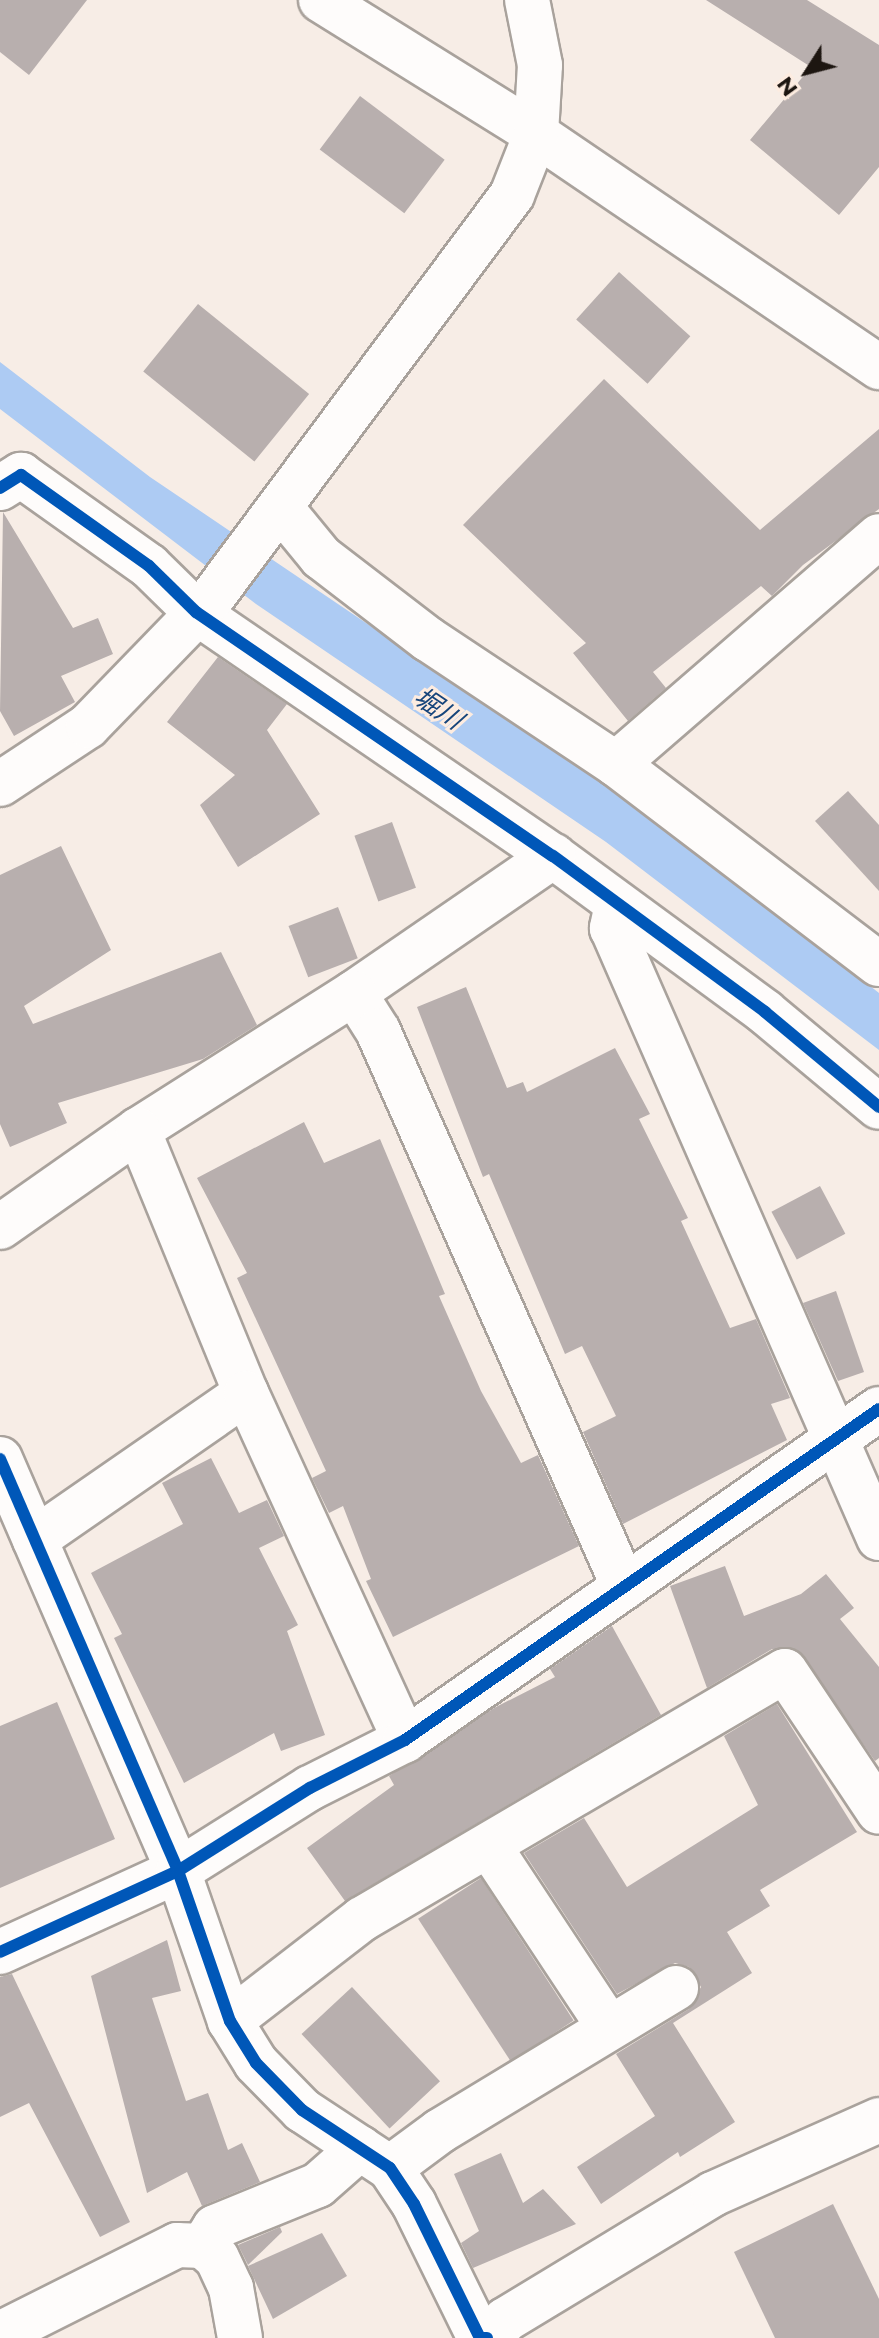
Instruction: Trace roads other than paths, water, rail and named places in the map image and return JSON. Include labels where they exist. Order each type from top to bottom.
[{"type":"street","points":[[321,0],[536,134],[879,367]]},
{"type":"street","points":[[0,784],[88,726],[203,605],[274,515],[512,195],[536,134],[540,65],[527,0]]},
{"type":"street","points":[[0,488],[21,475],[553,856],[765,1012],[879,1107]]},
{"type":"street","points":[[274,515],[321,557],[428,639],[616,764],[879,964]]},
{"type":"street","points":[[616,764],[879,536]]},
{"type":"street","points":[[0,1227],[138,1130],[354,993],[553,856]]},
{"type":"street","points":[[617,904],[612,928],[838,1438],[879,1538]]},
{"type":"street","points":[[354,993],[378,1031],[624,1587]]},
{"type":"street","points":[[138,1130],[246,1393],[405,1740]]},
{"type":"street","points":[[35,1539],[246,1393]]},
{"type":"street","points":[[0,1952],[178,1871],[310,1788],[405,1740],[879,1409]]},
{"type":"street","points":[[0,1459],[178,1871],[230,2021],[256,2063],[302,2110],[375,2158],[414,2204],[480,2338],[489,2338],[505,2320],[713,2194],[879,2120]]},
{"type":"street","points":[[230,2021],[362,1919],[785,1671],[879,1812]]},
{"type":"street","points":[[489,1846],[608,2026]]},
{"type":"street","points":[[203,2246],[215,2227],[375,2158],[676,1988]]},
{"type":"street","points":[[0,2334],[177,2245],[203,2246],[217,2258],[231,2288],[240,2338]]},
{"type":"water","name":"堀川","points":[[0,362],[150,477],[662,823],[879,993],[879,1050],[606,842],[256,604],[0,409]]}]
